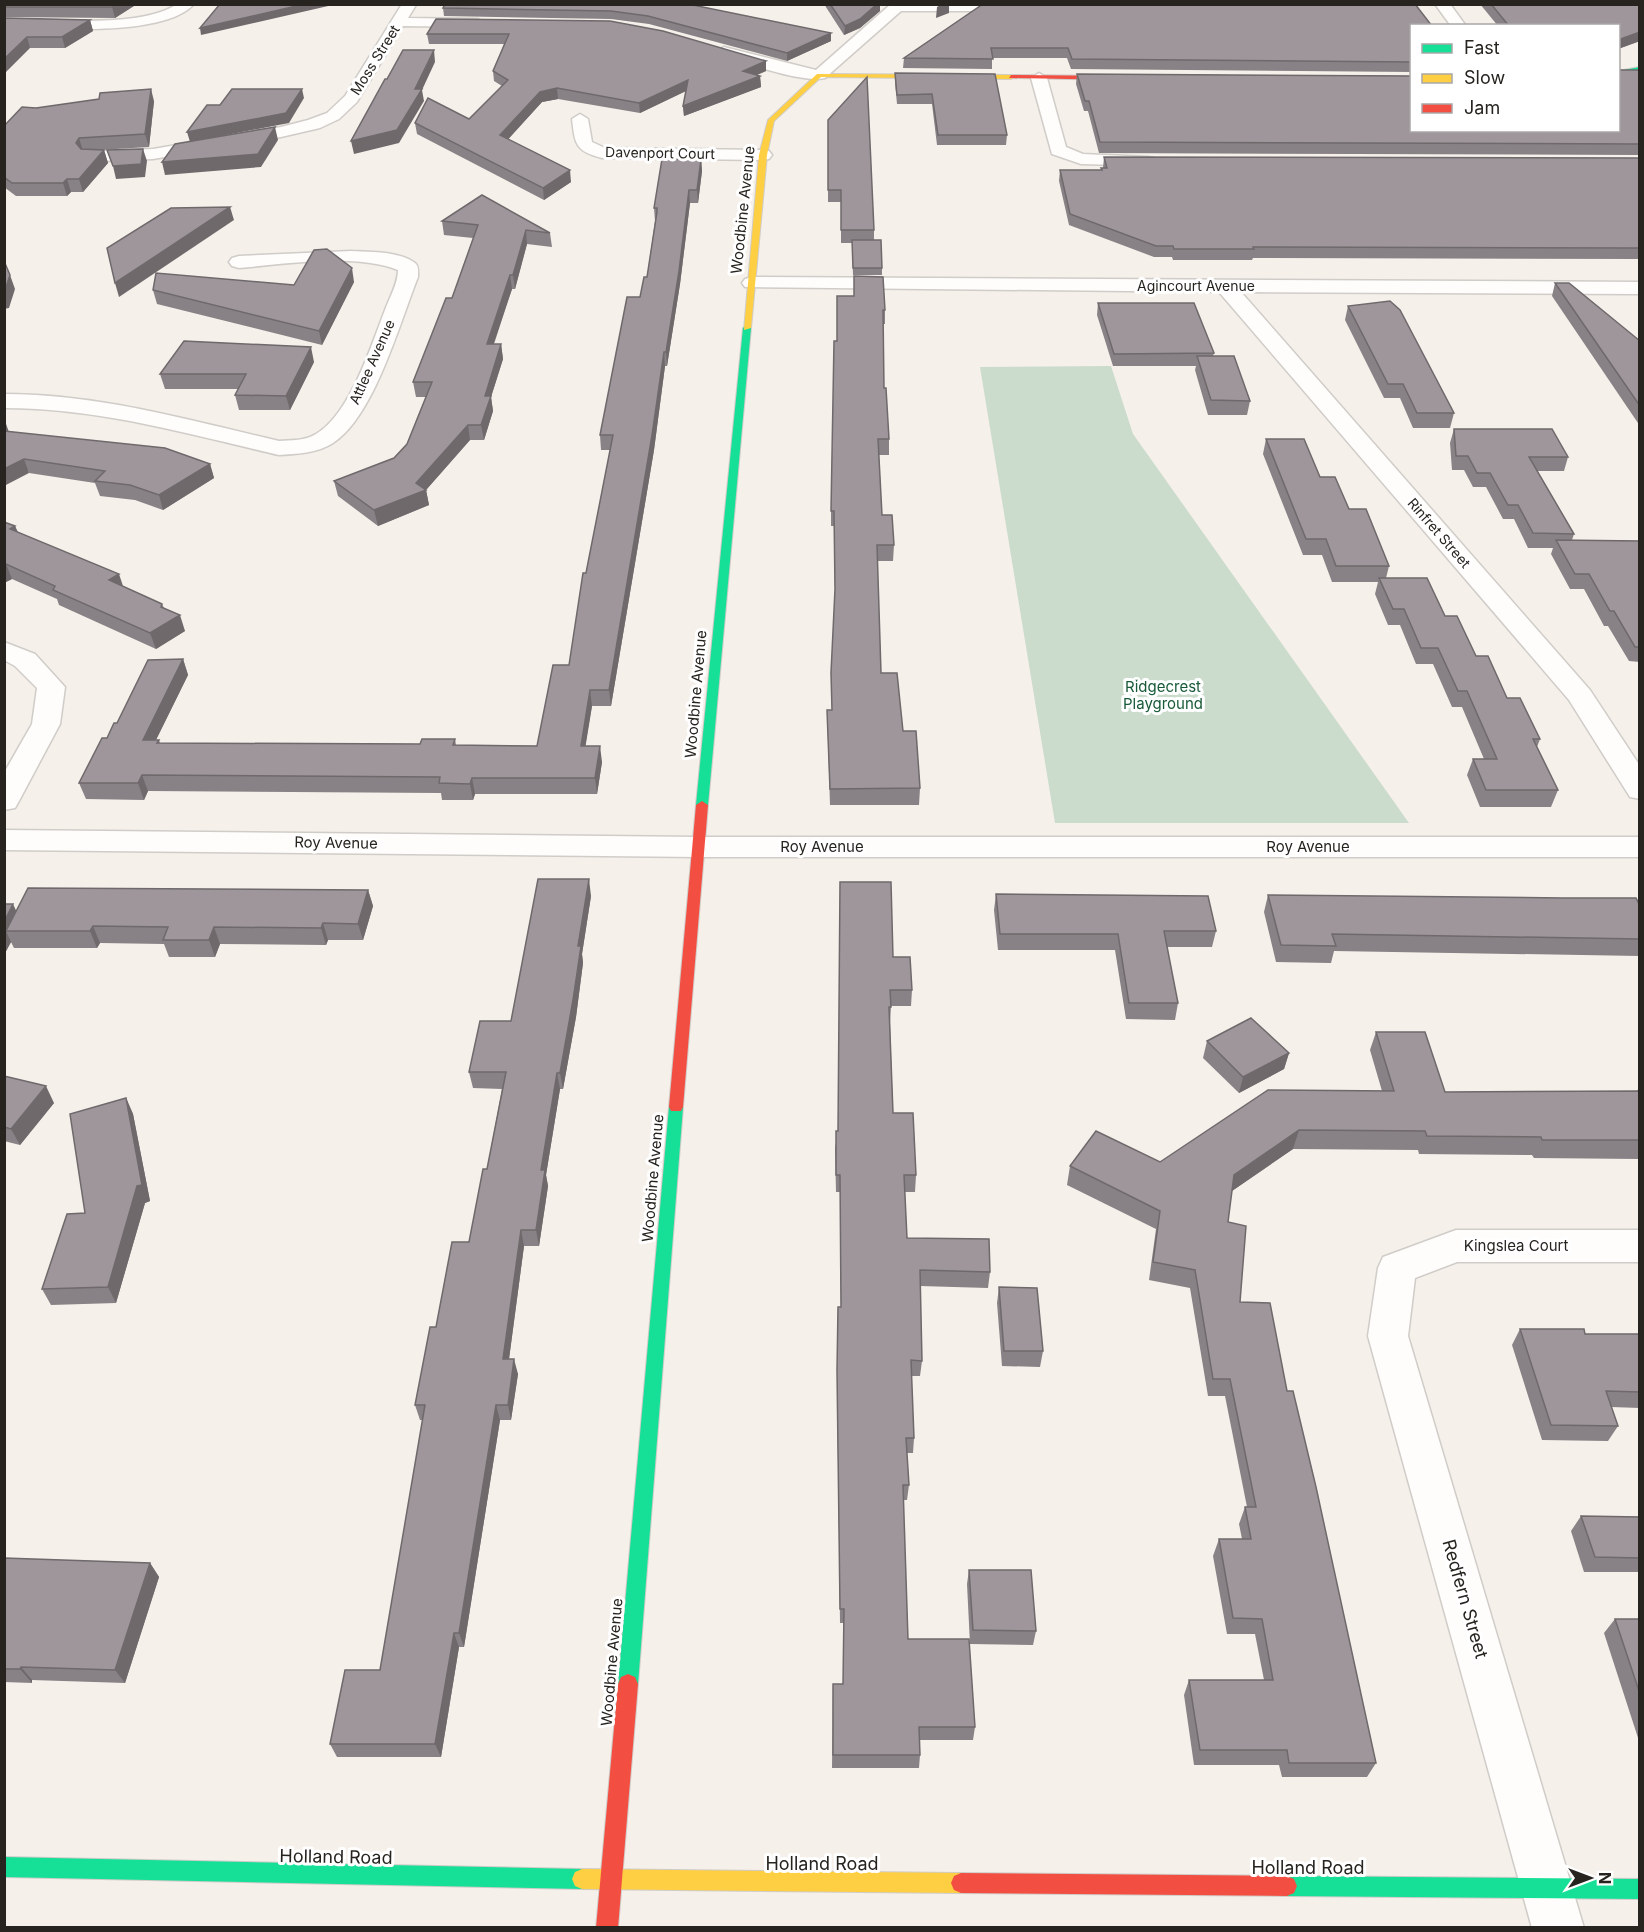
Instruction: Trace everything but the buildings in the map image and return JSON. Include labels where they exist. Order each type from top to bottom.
[{"type":"street","points":[[4,23],[134,22],[163,19],[183,10],[187,4]]},
{"type":"street","name":"Moss Street","points":[[90,156],[153,154],[281,132],[314,124],[333,116],[351,99],[409,4]]},
{"type":"street","points":[[1442,4],[1457,24]]},
{"type":"street","points":[[819,75],[897,6],[1040,7]]},
{"type":"street","points":[[399,22],[494,23]]},
{"type":"street","points":[[710,48],[798,72],[819,75],[1132,78]]},
{"type":"street","points":[[1620,73],[1640,69]]},
{"type":"street","name":"Woodbine Avenue","points":[[607,1928],[698,847],[763,155],[771,120],[819,75]]},
{"type":"street","points":[[1039,78],[1058,150],[1081,159],[1170,162]]},
{"type":"street","name":"Davenport Court","points":[[580,119],[584,145],[602,153],[763,155]]},
{"type":"street","name":"Attlee Avenue","points":[[4,400],[41,401],[106,408],[279,448],[302,446],[325,439],[339,426],[356,402],[408,277],[408,267],[397,261],[303,257],[238,262]]},
{"type":"street","name":"Agincourt Avenue","points":[[752,283],[1611,287],[1636,297]]},
{"type":"street","name":"Rinfret Street","points":[[1225,286],[1580,696],[1640,790]]},
{"type":"street","points":[[4,650],[26,660],[51,687],[46,723],[4,801]]},
{"type":"street","name":"Roy Avenue","points":[[4,840],[698,847],[1640,847]]},
{"type":"street","name":"Kingslea Court","points":[[1397,1268],[1456,1246],[1640,1246]]},
{"type":"street","name":"Redfern Street","points":[[1397,1268],[1388,1336],[1553,1908]]},
{"type":"street","name":"Holland Road","points":[[4,1868],[611,1881],[1553,1908],[1640,1888]]},
{"type":"green space","name":"Ridgecrest Playground","points":[[1111,366],[1133,434],[1409,823],[1055,823],[980,367]]},
{"type":"traffic: fast","points":[[1620,73],[1640,69]]},
{"type":"traffic: fast","points":[[702,805],[747,328]]},
{"type":"traffic: fast","points":[[628,1684],[676,1107]]},
{"type":"traffic: fast","points":[[4,1867],[582,1879]]},
{"type":"traffic: fast","points":[[1287,1886],[1640,1889]]},
{"type":"traffic: slow","points":[[747,328],[763,155],[771,120],[819,75],[1011,77]]},
{"type":"traffic: slow","points":[[582,1879],[961,1883]]},
{"type":"traffic: jam","points":[[1011,77],[1122,78]]},
{"type":"traffic: jam","points":[[676,1107],[702,805]]},
{"type":"traffic: jam","points":[[607,1928],[628,1684]]},
{"type":"traffic: jam","points":[[961,1883],[1287,1886]]}]
